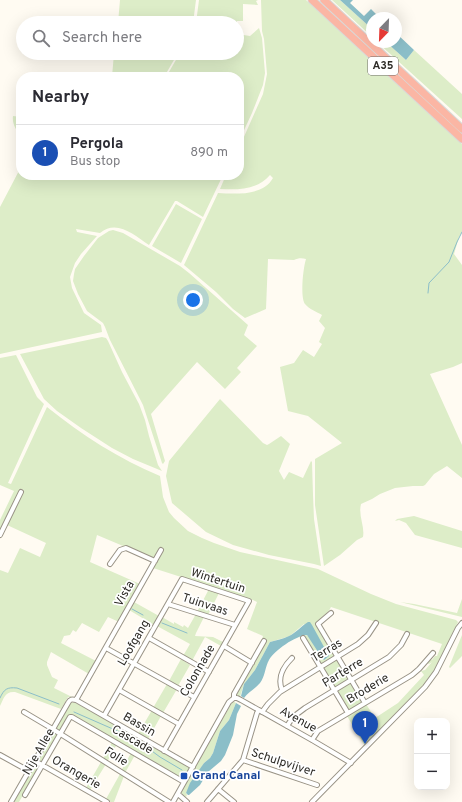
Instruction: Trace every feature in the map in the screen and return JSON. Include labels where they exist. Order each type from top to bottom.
[{"type":"highway","name":"A35","points":[[312,0],[462,139]]},
{"type":"highway","name":"A35","points":[[324,0],[462,129]]},
{"type":"street","points":[[0,535],[21,492]]},
{"type":"street","points":[[110,564],[120,550],[126,548],[155,561]]},
{"type":"street","name":"Vista","points":[[76,700],[161,550]]},
{"type":"street","name":"Wintertuin","points":[[182,579],[249,601]]},
{"type":"street","name":"Loofgang","points":[[104,716],[182,579]]},
{"type":"street","name":"Colonnade","points":[[164,751],[249,601]]},
{"type":"street","name":"Tuinvaas","points":[[168,604],[236,625]]},
{"type":"street","points":[[331,613],[318,624],[365,703]]},
{"type":"street","name":"Terras","points":[[261,711],[282,690],[358,644],[368,635],[376,623]]},
{"type":"street","points":[[313,802],[425,687],[436,672],[462,623]]},
{"type":"street","name":"Parterre","points":[[287,726],[293,717],[305,708],[389,657],[401,645],[407,634]]},
{"type":"street","points":[[149,638],[209,672]]},
{"type":"street","points":[[303,638],[348,713]]},
{"type":"street","points":[[173,802],[229,702],[234,698],[234,694],[264,641]]},
{"type":"street","points":[[224,646],[252,663]]},
{"type":"street","points":[[106,648],[194,697]]},
{"type":"street","name":"Broderie","points":[[312,740],[318,731],[412,675],[433,653]]},
{"type":"street","name":"Terras","points":[[282,690],[280,685],[280,676],[286,664],[292,658]]},
{"type":"street","points":[[119,690],[179,724]]},
{"type":"street","name":"Avenue","points":[[234,698],[237,698],[261,711],[351,763]]},
{"type":"street","name":"Nije Allee","points":[[11,802],[69,701],[72,699],[76,700]]},
{"type":"street","name":"Bassin","points":[[76,700],[193,766]]},
{"type":"street","points":[[207,802],[243,760],[257,713],[261,711]]},
{"type":"street","name":"Nije Allee","points":[[24,712],[53,729]]},
{"type":"street","name":"Nije Allee","points":[[25,796],[70,717]]},
{"type":"street","name":"Cascade","points":[[70,717],[184,782]]},
{"type":"street","name":"Folie","points":[[53,729],[169,802]]},
{"type":"street","name":"Nije Allee","points":[[0,755],[29,771]]},
{"type":"street","name":"Schulpvijver","points":[[243,760],[317,785]]},
{"type":"street","name":"Orangerie","points":[[35,761],[107,802]]},
{"type":"street","points":[[218,789],[234,802]]},
{"type":"street","points":[[178,794],[187,802]]},
{"type":"green space","points":[[120,0],[196,0],[194,16],[119,16]]},
{"type":"green space","points":[[199,0],[258,0],[256,1],[258,5],[243,4],[243,16],[197,16]]},
{"type":"green space","points":[[261,0],[306,0],[462,144],[462,232],[454,254],[462,265],[462,363],[430,374],[462,445],[462,478],[447,466],[434,474],[423,486],[395,488],[361,504],[360,513],[363,537],[324,566],[315,505],[315,459],[342,443],[308,416],[288,411],[280,367],[294,363],[303,350],[314,357],[322,344],[319,342],[325,328],[319,321],[322,315],[309,307],[303,301],[302,283],[306,259],[268,259],[266,309],[245,318],[184,265],[218,193],[233,194],[256,191],[269,184],[273,178],[270,175],[259,184],[247,188],[220,189],[224,180],[244,180],[244,137],[263,94],[267,74],[262,31]]},
{"type":"green space","points":[[332,0],[340,0],[366,24],[366,31]]},
{"type":"green space","points":[[259,28],[262,38],[265,73],[263,85],[244,130],[244,72],[169,72],[176,60],[244,60],[244,35],[250,36]]},
{"type":"green space","points":[[384,48],[393,48],[406,60],[414,50],[462,94],[462,119]]},
{"type":"green space","points":[[113,60],[174,60],[167,72],[112,72]]},
{"type":"green space","points":[[13,116],[16,116],[16,128],[15,127]]},
{"type":"green space","points":[[16,177],[16,180],[221,180],[203,217],[175,201],[149,245],[131,233],[119,228],[106,229],[100,233],[76,229],[77,232],[97,236],[75,263],[70,277],[72,288],[84,313],[101,325],[102,332],[0,354],[0,207]]},
{"type":"green space","points":[[176,204],[202,219],[181,263],[152,246]]},
{"type":"green space","points":[[113,230],[123,233],[180,266],[189,273],[248,325],[244,335],[257,346],[237,368],[241,372],[225,389],[197,362],[151,414],[165,461],[163,464],[143,405],[105,327],[103,323],[87,311],[73,281],[75,269],[98,238]]},
{"type":"green space","points":[[102,337],[106,338],[108,341],[139,404],[158,465],[162,471],[133,459],[112,448],[57,411],[44,399],[20,354]]},
{"type":"green space","points":[[16,355],[37,397],[44,404],[8,483],[11,484],[47,407],[101,446],[160,476],[163,497],[169,512],[188,531],[214,543],[240,552],[318,569],[396,604],[456,620],[458,622],[427,683],[365,746],[347,716],[366,704],[375,718],[398,703],[424,675],[421,671],[425,670],[432,662],[429,664],[427,663],[430,659],[432,660],[435,656],[437,656],[442,644],[331,607],[317,624],[335,655],[334,656],[322,664],[319,662],[303,636],[307,635],[329,656],[328,653],[304,624],[291,635],[270,642],[255,670],[244,684],[240,697],[236,695],[266,641],[262,639],[263,636],[247,629],[257,602],[153,568],[154,559],[97,535],[90,562],[140,584],[119,622],[108,617],[99,632],[82,623],[76,632],[73,630],[70,635],[64,636],[61,643],[96,661],[89,674],[51,652],[47,665],[52,677],[58,680],[54,688],[72,697],[68,697],[61,709],[15,692],[7,694],[0,706],[0,570],[8,573],[20,548],[40,557],[46,543],[7,525],[24,490],[21,489],[0,532],[0,520],[14,491],[0,485],[0,358]]},
{"type":"green space","points":[[220,399],[263,443],[267,445],[281,436],[290,444],[279,471],[284,480],[289,472],[303,478],[311,461],[312,462],[314,519],[321,566],[269,555],[233,545],[206,532],[172,503],[166,476],[169,461]]},
{"type":"green space","points":[[414,516],[462,531],[462,548],[415,535],[406,523],[399,520],[395,521],[397,519]]},
{"type":"green space","points":[[209,589],[219,593],[208,615],[197,612]]},
{"type":"green space","points":[[462,599],[462,617],[400,602],[457,613]]},
{"type":"green space","points":[[134,602],[159,616],[154,625],[129,610]]},
{"type":"green space","points":[[196,614],[204,617],[195,636],[213,637],[223,642],[221,646],[205,637],[192,661],[183,656],[190,644],[157,626],[162,617],[174,624],[174,622],[188,628]]},
{"type":"green space","points":[[462,635],[462,656],[450,668],[449,667]]},
{"type":"green space","points":[[181,659],[190,665],[178,686],[169,681]]},
{"type":"green space","points":[[337,659],[348,680],[336,687],[333,686],[323,667]]},
{"type":"green space","points":[[350,682],[363,701],[350,710],[347,709],[337,691]]},
{"type":"green space","points":[[167,684],[177,689],[163,713],[153,708]]},
{"type":"green space","points":[[233,701],[236,703],[229,720],[220,731],[213,753],[204,763],[186,793],[186,797],[181,792]]},
{"type":"green space","points":[[70,702],[76,703],[190,767],[184,779],[72,716],[60,732],[55,729]]},
{"type":"green space","points":[[152,710],[161,716],[148,739],[138,734]]},
{"type":"green space","points":[[54,731],[58,734],[42,762],[38,759]]},
{"type":"green space","points":[[112,742],[117,744],[107,762],[103,759]]},
{"type":"green space","points":[[131,753],[135,755],[125,773],[121,771]]},
{"type":"green space","points":[[101,762],[106,764],[90,790],[86,788]]},
{"type":"green space","points":[[35,764],[40,766],[19,802],[14,802]]},
{"type":"green space","points":[[120,774],[124,776],[114,802],[111,802],[106,799]]},
{"type":"water","points":[[340,0],[353,0],[350,3],[364,16],[366,14],[366,24]]},
{"type":"water","points":[[402,39],[414,50],[406,60],[393,48],[402,48]]},
{"type":"water","points":[[308,622],[312,625],[329,656],[324,660],[307,635],[297,638],[286,644],[272,656],[260,683],[244,698],[241,696],[244,684],[255,670],[270,642],[292,635]]},
{"type":"water","points":[[236,703],[241,706],[237,714],[233,735],[225,755],[221,761],[208,772],[200,785],[188,795],[186,793],[190,783],[213,753],[220,731],[229,720]]},
{"type":"waterway","points":[[428,293],[429,283],[449,262],[462,232]]},
{"type":"waterway","points":[[132,609],[143,615]]},
{"type":"waterway","points":[[162,623],[187,633]]},
{"type":"waterway","points":[[0,698],[6,689],[17,688],[59,704]]},
{"type":"waterway","points":[[74,712],[141,743],[160,757],[182,770]]},
{"type":"place","name":"Pergola","points":[[365,744]]},
{"type":"place","name":"Grand Canal","points":[[184,776]]}]
